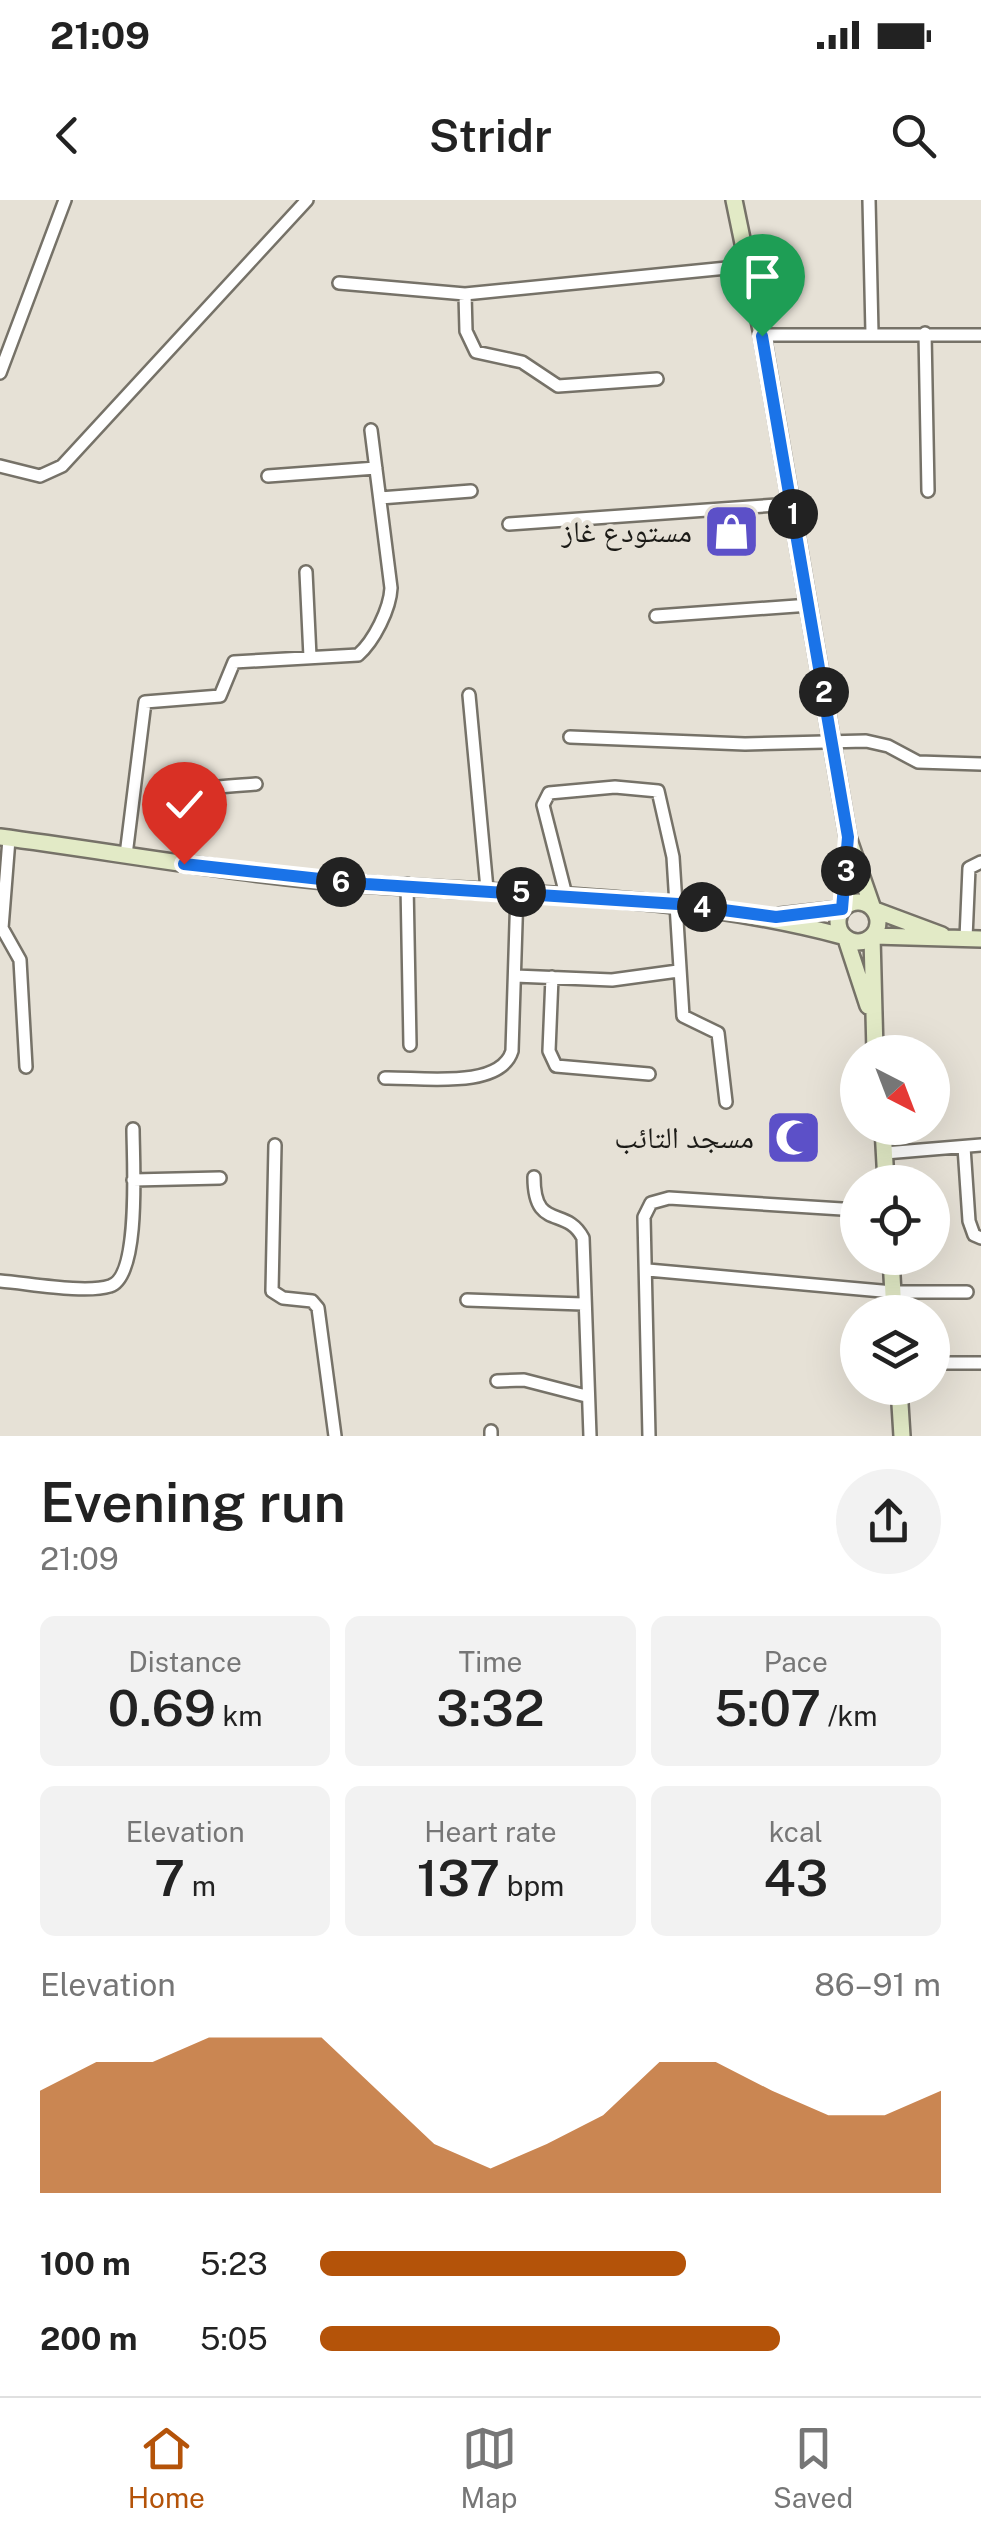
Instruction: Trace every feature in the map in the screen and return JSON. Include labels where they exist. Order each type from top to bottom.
[{"type":"main road","points":[[734,200],[762,336],[848,837],[879,922],[873,936],[873,1035]]},
{"type":"main road","points":[[848,837],[844,908],[838,922],[871,1014]]},
{"type":"main road","points":[[4,838],[309,880],[678,904],[776,917],[860,942],[873,936],[974,938]]},
{"type":"main road","points":[[776,917],[844,908],[858,902],[946,937]]},
{"type":"main road","points":[[884,1145],[885,1165]]},
{"type":"main road","points":[[892,1275],[893,1295]]},
{"type":"main road","points":[[900,1405],[902,1436]]},
{"type":"street","points":[[0,373],[65,200]]},
{"type":"street","points":[[0,466],[40,476],[62,466],[307,200]]},
{"type":"street","points":[[869,200],[872,333]]},
{"type":"street","points":[[340,282],[465,294],[748,266]]},
{"type":"street","points":[[465,294],[470,346],[485,356],[522,362],[558,386],[657,378]]},
{"type":"street","points":[[926,333],[928,490]]},
{"type":"street","points":[[762,336],[981,335]]},
{"type":"street","points":[[126,856],[145,702],[220,696],[234,662],[362,652],[391,599],[371,430]]},
{"type":"street","points":[[268,476],[376,468]]},
{"type":"street","points":[[380,498],[471,491]]},
{"type":"street","points":[[509,524],[791,504]]},
{"type":"street","points":[[306,572],[310,656]]},
{"type":"street","points":[[656,616],[810,605]]},
{"type":"street","points":[[469,694],[487,890]]},
{"type":"street","points":[[570,737],[744,744],[878,743],[918,762],[981,764]]},
{"type":"street","points":[[184,864],[179,812],[186,796],[203,788],[256,784]]},
{"type":"street","points":[[566,896],[545,797],[554,790],[650,788],[663,799],[678,904],[683,1016],[718,1033],[726,1102]]},
{"type":"street","points":[[4,838],[2,928],[20,960],[26,1067]]},
{"type":"street","points":[[974,938],[968,874],[974,864],[981,862]]},
{"type":"street","points":[[407,884],[410,1045]]},
{"type":"street","points":[[385,1078],[497,1073],[512,1050],[517,891]]},
{"type":"street","points":[[515,976],[612,980],[678,971]]},
{"type":"street","points":[[552,977],[549,1051],[556,1066],[649,1074]]},
{"type":"street","points":[[0,1281],[106,1288],[116,1284],[128,1264],[133,1129]]},
{"type":"street","points":[[275,1145],[272,1291],[283,1298],[312,1300],[318,1308],[335,1436]]},
{"type":"street","points":[[885,1152],[981,1145]]},
{"type":"street","points":[[964,1147],[969,1221],[974,1235],[981,1238]]},
{"type":"street","points":[[534,1177],[538,1208],[545,1215],[576,1227],[583,1238],[590,1436]]},
{"type":"street","points":[[133,1180],[220,1178]]},
{"type":"street","points":[[649,1436],[644,1217],[647,1208],[658,1199],[840,1209]]},
{"type":"street","points":[[648,1270],[893,1292],[967,1292]]},
{"type":"street","points":[[466,1300],[583,1304]]},
{"type":"street","points":[[950,1362],[981,1362]]},
{"type":"street","points":[[497,1381],[535,1382],[586,1396]]},
{"type":"place","name":"مستودع غاز","points":[[731,531]]},
{"type":"place","name":"مسجد التائب","points":[[793,1137]]},
{"type":"route","points":[[184,864],[290,878],[517,891],[678,904],[776,917],[846,906],[848,837],[762,336]]}]
